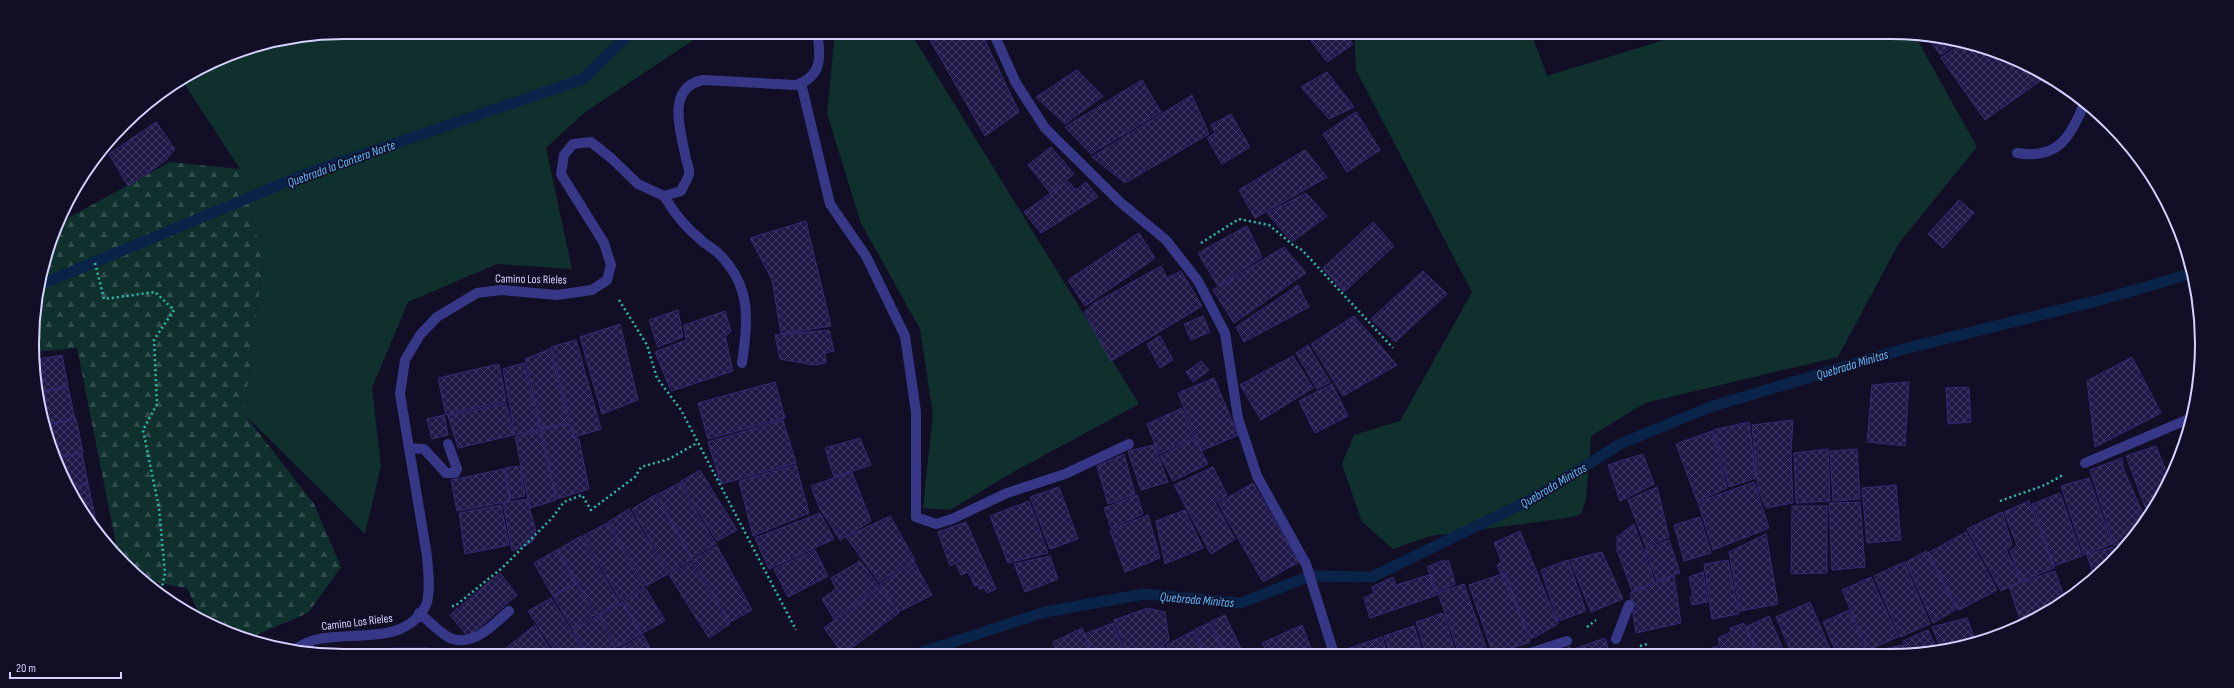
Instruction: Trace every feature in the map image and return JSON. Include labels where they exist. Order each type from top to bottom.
[{"type":"street","points":[[664,196],[681,191],[689,174],[679,119],[678,103],[683,90],[693,82],[703,80],[796,85],[807,82],[815,72],[819,61],[820,49],[818,39]]},
{"type":"street","points":[[996,39],[1016,83],[1045,128],[1120,202],[1166,240],[1198,281],[1225,333],[1238,418],[1257,476],[1306,564],[1332,649]]},
{"type":"street","points":[[801,83],[830,204],[870,263],[905,336],[916,412],[916,517],[936,524],[952,519],[1007,493],[1066,474],[1129,444]]},
{"type":"street","points":[[2017,153],[2034,156],[2054,150],[2072,132],[2083,108]]},
{"type":"street","points":[[607,280],[611,265],[604,243],[561,174],[564,155],[574,144],[590,142],[611,158],[638,184],[664,196],[677,217],[701,241],[717,252],[734,270],[743,288],[747,313],[742,363]]},
{"type":"street","name":"Camino Los Rieles","points":[[302,646],[314,640],[384,634],[402,629],[413,621],[426,604],[429,581],[427,556],[400,394],[405,360],[420,335],[437,317],[477,293],[501,290],[557,295],[592,290],[607,280]]},
{"type":"street","points":[[2085,463],[2186,420]]},
{"type":"street","points":[[409,448],[424,449],[446,473],[451,474],[455,473],[457,469],[448,444]]},
{"type":"street","points":[[1616,639],[1629,605]]},
{"type":"street","points":[[419,613],[448,637],[461,640],[472,639],[484,633],[509,611]]},
{"type":"street","points":[[1542,649],[1567,641]]},
{"type":"path","points":[[1179,257],[1239,218],[1269,225],[1293,245],[1302,250],[1393,348]]},
{"type":"path","points":[[95,263],[104,299],[155,292],[174,310],[154,340],[157,404],[143,430],[159,515],[165,573],[161,588]]},
{"type":"path","points":[[607,280],[647,345],[657,378],[681,410],[796,630]]},
{"type":"path","points":[[455,606],[502,568],[552,518],[564,502],[582,495],[591,510],[635,477],[641,467],[669,459],[697,443]]},
{"type":"path","points":[[2000,501],[2045,485],[2085,463]]},
{"type":"green space","points":[[344,39],[695,39],[585,112],[546,148],[572,269],[497,264],[408,302],[372,388],[381,466],[365,534],[244,414],[263,261],[240,169],[184,84],[227,62],[265,49],[304,42]]},
{"type":"green space","points":[[834,39],[914,39],[1139,404],[1013,472],[950,510],[923,508],[933,414],[920,329],[861,223],[827,114]]},
{"type":"green space","points":[[1354,39],[1534,39],[1547,76],[1667,39],[1890,39],[1918,41],[1977,147],[1899,243],[1838,357],[1645,403],[1591,436],[1586,501],[1580,515],[1430,536],[1393,549],[1362,522],[1342,464],[1354,435],[1400,421],[1472,292],[1356,70]]},
{"type":"green space","points":[[170,162],[240,169],[263,261],[244,414],[314,504],[341,567],[308,613],[254,636],[246,633],[227,626],[198,612],[187,588],[153,582],[128,560],[117,547],[77,348],[39,351],[40,324],[45,284],[49,265],[65,220]]},
{"type":"building","points":[[984,39],[1019,112],[985,136],[930,40]]},
{"type":"building","points":[[1312,39],[1349,39],[1353,44],[1327,62],[1311,41]]},
{"type":"building","points":[[1931,42],[1954,46],[1941,55]]},
{"type":"building","points":[[1957,47],[1969,49],[2007,62],[2042,80],[1985,120],[1941,58]]},
{"type":"building","points":[[1077,70],[1103,96],[1065,124],[1036,97]]},
{"type":"building","points":[[1327,72],[1354,107],[1329,119],[1301,87]]},
{"type":"building","points":[[1142,80],[1161,112],[1091,154],[1065,127]]},
{"type":"building","points":[[1192,95],[1209,134],[1125,183],[1092,157]]},
{"type":"building","points":[[1356,112],[1380,150],[1347,172],[1323,134]]},
{"type":"building","points":[[1231,114],[1250,147],[1222,164],[1207,138],[1215,133],[1211,125]]},
{"type":"building","points":[[156,122],[175,149],[165,161],[128,186],[109,154]]},
{"type":"building","points":[[1051,147],[1074,174],[1050,193],[1028,165]]},
{"type":"building","points":[[1305,150],[1327,177],[1255,218],[1239,190]]},
{"type":"building","points":[[1068,181],[1076,190],[1086,182],[1098,197],[1041,233],[1024,212]]},
{"type":"building","points":[[1306,193],[1327,216],[1292,242],[1267,213]]},
{"type":"building","points":[[1959,200],[1974,213],[1943,248],[1928,234]]},
{"type":"building","points":[[806,221],[831,326],[781,334],[772,280],[750,238]]},
{"type":"building","points":[[1373,222],[1394,246],[1344,292],[1323,268]]},
{"type":"building","points":[[1247,226],[1262,257],[1218,286],[1198,253]]},
{"type":"building","points":[[1139,233],[1155,258],[1085,306],[1068,280]]},
{"type":"building","points":[[1284,247],[1306,273],[1234,323],[1213,290]]},
{"type":"building","points":[[1161,266],[1167,278],[1181,271],[1202,306],[1111,361],[1084,312],[1093,304]]},
{"type":"building","points":[[1423,271],[1447,294],[1395,342],[1371,319]]},
{"type":"building","points":[[1298,285],[1309,307],[1244,342],[1236,327]]},
{"type":"building","points":[[678,310],[683,337],[658,347],[649,320]]},
{"type":"building","points":[[725,311],[731,332],[725,336],[733,371],[671,391],[655,352],[686,340],[684,325]]},
{"type":"building","points":[[1203,316],[1210,332],[1191,340],[1184,324]]},
{"type":"building","points":[[1354,316],[1397,365],[1343,396],[1311,344]]},
{"type":"building","points":[[620,324],[638,400],[602,414],[580,337]]},
{"type":"building","points":[[829,330],[834,351],[825,353],[826,363],[813,365],[780,359],[775,335]]},
{"type":"building","points":[[1160,336],[1173,360],[1160,368],[1147,344]]},
{"type":"building","points":[[576,340],[601,429],[574,437],[551,347]]},
{"type":"building","points":[[1308,345],[1330,382],[1317,389],[1296,353]]},
{"type":"building","points":[[550,349],[569,423],[541,428],[525,359]]},
{"type":"building","points":[[62,355],[68,386],[43,391],[40,359]]},
{"type":"building","points":[[1293,356],[1313,388],[1261,420],[1240,385]]},
{"type":"building","points":[[2132,357],[2161,413],[2095,447],[2087,381]]},
{"type":"building","points":[[1201,361],[1209,370],[1193,382],[1186,372]]},
{"type":"building","points":[[524,363],[540,429],[515,435],[503,369]]},
{"type":"building","points":[[499,364],[506,401],[446,415],[438,378]]},
{"type":"building","points":[[1214,378],[1238,435],[1201,451],[1178,393]]},
{"type":"building","points":[[775,382],[785,418],[708,439],[698,403]]},
{"type":"building","points":[[1909,382],[1905,446],[1867,442],[1872,385]]},
{"type":"building","points":[[1332,384],[1348,416],[1315,433],[1299,401]]},
{"type":"building","points":[[68,387],[75,419],[49,424],[43,392]]},
{"type":"building","points":[[1969,387],[1971,422],[1948,424],[1946,388]]},
{"type":"building","points":[[506,403],[514,435],[458,448],[448,416]]},
{"type":"building","points":[[1182,408],[1194,438],[1159,454],[1147,424]]},
{"type":"building","points":[[444,415],[448,435],[432,439],[427,419]]},
{"type":"building","points":[[76,419],[83,452],[60,456],[50,425]]},
{"type":"building","points":[[783,420],[796,463],[721,484],[708,442]]},
{"type":"building","points":[[1793,420],[1791,453],[1793,503],[1766,508],[1758,489],[1752,425]]},
{"type":"building","points":[[1749,422],[1756,478],[1729,487],[1713,430]]},
{"type":"building","points":[[569,424],[574,437],[579,439],[589,489],[557,499],[541,429]]},
{"type":"building","points":[[540,430],[556,500],[530,508],[515,437]]},
{"type":"building","points":[[1712,431],[1727,488],[1697,501],[1676,444]]},
{"type":"building","points":[[860,438],[871,465],[834,477],[825,448]]},
{"type":"building","points":[[1195,439],[1208,464],[1173,481],[1160,456]]},
{"type":"building","points":[[1154,445],[1168,482],[1141,490],[1128,451]]},
{"type":"building","points":[[2156,446],[2167,473],[2146,510],[2126,456]]},
{"type":"building","points":[[1828,449],[1830,501],[1796,503],[1794,453]]},
{"type":"building","points":[[1857,449],[1860,499],[1833,501],[1830,451]]},
{"type":"building","points":[[82,453],[88,484],[74,486],[61,457]]},
{"type":"building","points":[[1124,454],[1135,494],[1108,504],[1097,466]]},
{"type":"building","points":[[1643,454],[1654,484],[1620,501],[1608,465]]},
{"type":"building","points":[[2122,458],[2123,468],[2143,514],[2121,543],[2114,546],[2090,470]]},
{"type":"building","points":[[796,465],[809,513],[753,536],[739,481]]},
{"type":"building","points":[[520,466],[525,496],[510,499],[505,468]]},
{"type":"building","points":[[1213,467],[1227,495],[1215,503],[1235,539],[1211,554],[1174,485]]},
{"type":"building","points":[[504,469],[510,501],[457,511],[451,480]]},
{"type":"building","points":[[700,470],[737,530],[717,541],[680,482]]},
{"type":"building","points":[[852,472],[871,521],[840,540],[819,507],[811,486]]},
{"type":"building","points":[[2089,478],[2112,544],[2084,555],[2061,486]]},
{"type":"building","points":[[1754,482],[1769,528],[1713,550],[1698,502]]},
{"type":"building","points":[[679,483],[716,544],[691,558],[657,495]]},
{"type":"building","points":[[1253,483],[1299,562],[1263,582],[1218,503]]},
{"type":"building","points":[[88,484],[95,515],[92,516],[75,487]]},
{"type":"building","points":[[1896,485],[1901,540],[1867,543],[1862,488]]},
{"type":"building","points":[[1059,487],[1078,539],[1050,549],[1030,497]]},
{"type":"building","points":[[1657,487],[1669,537],[1646,547],[1628,500]]},
{"type":"building","points":[[2060,493],[2082,556],[2054,566],[2032,504]]},
{"type":"building","points":[[655,495],[692,559],[669,573],[632,509]]},
{"type":"building","points":[[1137,495],[1143,514],[1111,528],[1104,508]]},
{"type":"building","points":[[527,499],[536,531],[534,539],[531,543],[512,551],[503,503]]},
{"type":"building","points":[[1029,501],[1048,553],[1008,563],[990,516]]},
{"type":"building","points":[[2029,501],[2054,568],[2021,581],[2010,551],[2017,545],[2004,512]]},
{"type":"building","points":[[1860,502],[1865,567],[1832,570],[1829,503]]},
{"type":"building","points":[[501,505],[509,545],[465,554],[459,513]]},
{"type":"building","points":[[1792,506],[1827,506],[1827,573],[1791,574]]},
{"type":"building","points":[[629,509],[668,574],[646,586],[608,522]]},
{"type":"building","points":[[1185,510],[1203,548],[1165,564],[1156,521]]},
{"type":"building","points":[[2002,512],[2012,545],[2006,550],[2021,581],[2001,591],[1967,529]]},
{"type":"building","points":[[820,513],[834,539],[769,569],[755,538]]},
{"type":"building","points":[[1148,515],[1160,558],[1125,572],[1110,530]]},
{"type":"building","points":[[890,516],[915,560],[879,582],[846,537]]},
{"type":"building","points":[[1700,517],[1711,553],[1684,561],[1674,525]]},
{"type":"building","points":[[966,522],[996,589],[987,593],[984,587],[980,590],[978,584],[975,586],[968,572],[961,575],[956,563],[950,566],[938,532]]},
{"type":"building","points":[[607,523],[645,588],[621,601],[583,536]]},
{"type":"building","points":[[1634,524],[1655,582],[1632,591],[1617,550],[1617,537]]},
{"type":"building","points":[[1520,531],[1558,624],[1531,639],[1497,565],[1502,562],[1494,543]]},
{"type":"building","points":[[1966,532],[1997,590],[1959,610],[1928,553]]},
{"type":"building","points":[[1766,534],[1778,604],[1740,611],[1729,552]]},
{"type":"building","points":[[581,536],[619,602],[597,615],[557,550]]},
{"type":"building","points":[[1669,540],[1680,573],[1657,581],[1645,549]]},
{"type":"building","points":[[717,546],[752,610],[730,622],[692,560]]},
{"type":"building","points":[[2113,547],[2114,550],[2093,572],[2087,555]]},
{"type":"building","points":[[557,550],[576,583],[553,596],[534,563]]},
{"type":"building","points":[[815,550],[828,576],[788,597],[774,569]]},
{"type":"building","points":[[1926,551],[1957,609],[1933,623],[1906,562]]},
{"type":"building","points":[[1602,552],[1623,599],[1591,612],[1570,560]]},
{"type":"building","points":[[1050,556],[1058,579],[1025,592],[1014,564]]},
{"type":"building","points":[[1568,560],[1586,611],[1558,621],[1541,570]]},
{"type":"building","points":[[1728,560],[1739,614],[1712,619],[1704,564]]},
{"type":"building","points":[[860,561],[879,586],[834,619],[822,599],[836,589],[831,578]]},
{"type":"building","points":[[1441,561],[1449,561],[1455,584],[1437,592],[1427,567]]},
{"type":"building","points":[[691,562],[730,624],[709,638],[669,575]]},
{"type":"building","points":[[914,562],[932,595],[898,612],[880,584]]},
{"type":"building","points":[[1904,562],[1930,624],[1900,637],[1874,576]]},
{"type":"building","points":[[2055,571],[2064,595],[2020,620],[2009,586]]},
{"type":"building","points":[[1703,572],[1708,602],[1692,605],[1690,597],[1693,596],[1689,577]]},
{"type":"building","points":[[500,573],[517,595],[468,637],[450,615]]},
{"type":"building","points":[[1505,573],[1530,642],[1508,649],[1491,649],[1469,585]]},
{"type":"building","points":[[1429,575],[1437,595],[1370,618],[1364,598],[1374,593],[1372,587],[1393,577],[1396,585]]},
{"type":"building","points":[[1674,576],[1681,623],[1636,633],[1630,593]]},
{"type":"building","points":[[1871,577],[1898,637],[1868,649],[1842,590]]},
{"type":"building","points":[[576,583],[595,615],[573,629],[553,596]]},
{"type":"building","points":[[1464,584],[1487,649],[1457,649],[1438,593]]},
{"type":"building","points":[[880,587],[899,613],[850,649],[839,649],[824,628]]},
{"type":"building","points":[[646,589],[665,621],[641,634],[623,602]]},
{"type":"building","points":[[551,598],[583,649],[553,649],[528,611]]},
{"type":"building","points":[[622,602],[641,634],[618,647],[599,615]]},
{"type":"building","points":[[1810,602],[1830,649],[1790,649],[1776,617]]},
{"type":"building","points":[[1148,608],[1165,612],[1169,640],[1163,645],[1165,649],[1126,649],[1114,620]]},
{"type":"building","points":[[1849,610],[1866,649],[1835,649],[1823,622]]},
{"type":"building","points":[[1443,613],[1454,649],[1424,649],[1416,622]]},
{"type":"building","points":[[1225,615],[1241,649],[1223,649],[1210,622]]},
{"type":"building","points":[[598,616],[617,649],[584,649],[573,630]]},
{"type":"building","points":[[1769,616],[1783,649],[1756,649],[1746,627]]},
{"type":"building","points":[[1967,618],[1974,637],[1940,645],[1932,627]]},
{"type":"building","points":[[1113,623],[1124,649],[1091,649],[1085,634]]},
{"type":"building","points":[[1209,623],[1222,649],[1203,649],[1194,630]]},
{"type":"building","points":[[1744,623],[1755,649],[1721,649],[1718,638],[1731,632],[1730,628]]},
{"type":"building","points":[[535,625],[550,649],[505,649]]},
{"type":"building","points":[[1302,625],[1311,649],[1265,649],[1262,643]]},
{"type":"building","points":[[1414,626],[1421,649],[1389,649],[1384,636]]},
{"type":"building","points":[[1082,628],[1091,649],[1056,649],[1053,642]]},
{"type":"building","points":[[1928,630],[1935,645],[1906,648],[1903,641]]},
{"type":"building","points":[[1193,631],[1202,649],[1168,649],[1166,645]]},
{"type":"building","points":[[643,635],[651,649],[620,649]]},
{"type":"building","points":[[1382,637],[1386,649],[1347,649]]},
{"type":"building","points":[[1605,638],[1608,649],[1574,649]]},
{"type":"building","points":[[1903,645],[1904,648],[1890,649],[1883,649]]},
{"type":"building","points":[[1717,646],[1718,649],[1710,649]]},
{"type":"building","points":[[393,648],[430,648],[430,649]]},
{"type":"waterway","name":"Quebrada la Cantera Norte","points":[[45,282],[303,175],[583,79],[624,39]]},
{"type":"waterway","name":"Quebrada Minitas","points":[[931,649],[1045,612],[1144,594],[1241,603],[1310,576],[1372,577],[1536,497],[1620,444],[1710,407],[1904,349],[2104,299],[2187,275]]}]
